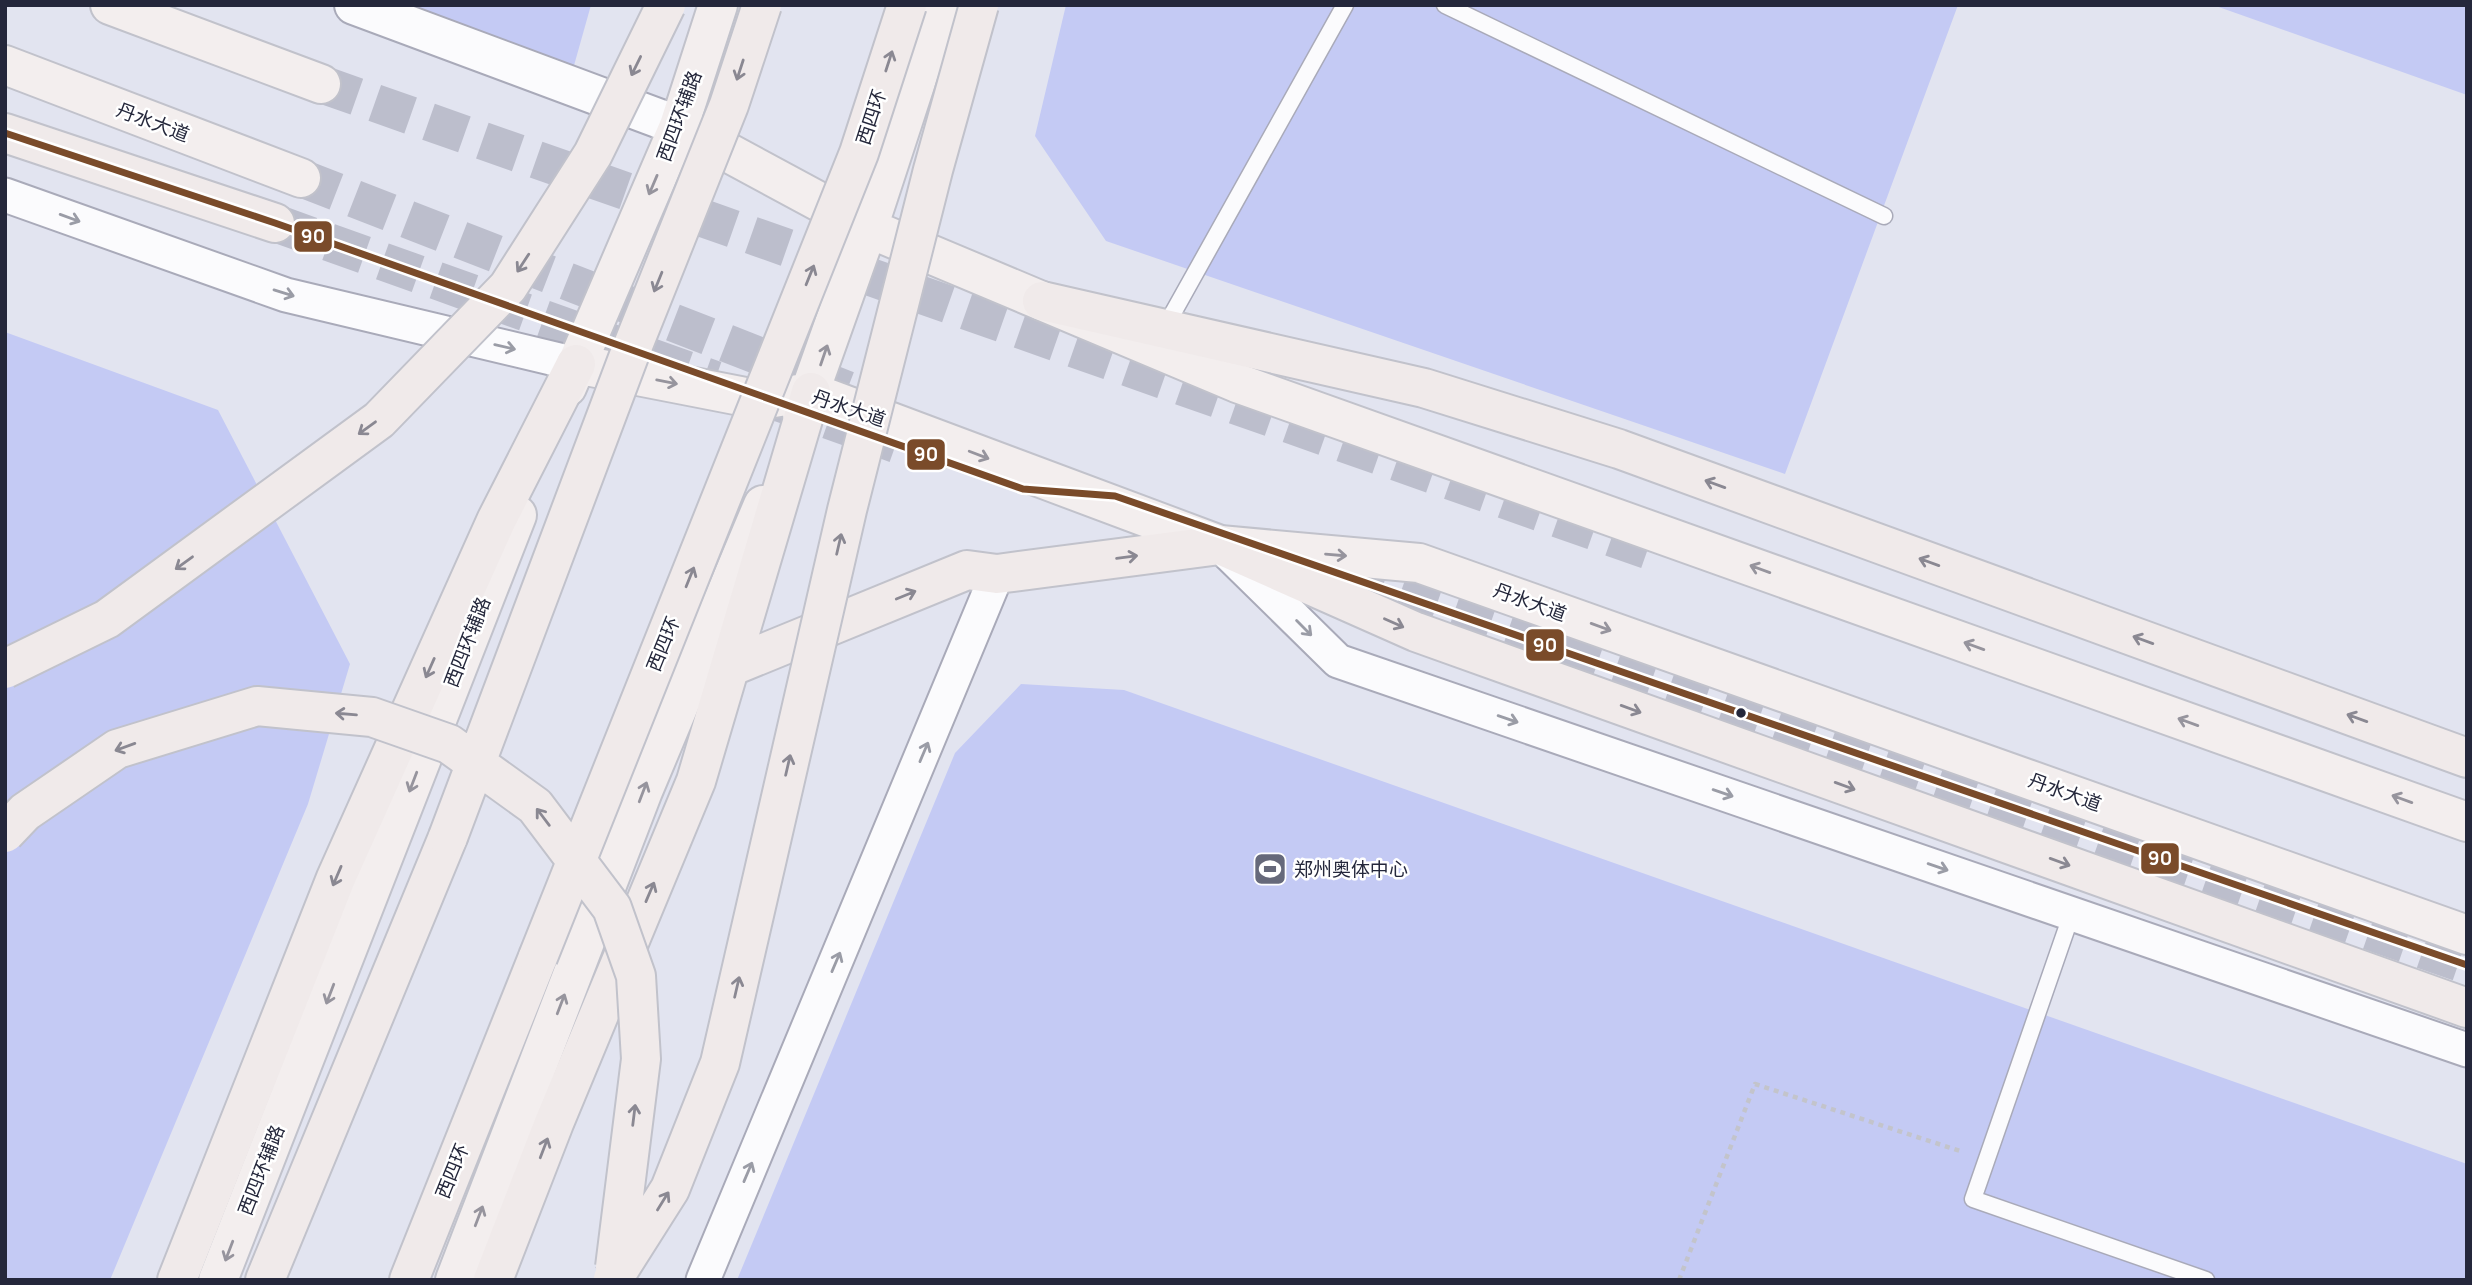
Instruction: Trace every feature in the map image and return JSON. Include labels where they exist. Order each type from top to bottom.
[{"type":"highway","points":[[5,668],[107,619],[379,420],[508,287],[593,154],[666,5]]},
{"type":"highway","points":[[265,1280],[448,838],[631,353],[729,105],[762,5]]},
{"type":"highway","name":"西四环","points":[[409,1280],[859,153],[907,5]]},
{"type":"highway","points":[[613,1280],[670,1189],[720,1063],[847,510],[933,170],[979,5]]},
{"type":"highway","points":[[5,133],[275,223]]},
{"type":"highway","points":[[1042,301],[1424,388],[1619,449],[2467,758]]},
{"type":"highway","points":[[177,1280],[347,853],[496,521],[576,364]]},
{"type":"highway","points":[[493,1280],[554,1124],[696,781],[811,392]]},
{"type":"highway","points":[[730,667],[967,570],[998,574],[1220,545],[1416,632],[2467,1007]]},
{"type":"highway","points":[[5,833],[25,812],[117,750],[257,706],[372,716],[449,744],[535,806],[612,908],[636,976],[641,1059],[613,1280]]},
{"type":"main road","points":[[110,5],[321,85]]},
{"type":"main road","name":"西四环辅路","points":[[218,1280],[576,364],[679,126],[718,5]]},
{"type":"main road","points":[[454,1280],[643,791],[811,392],[941,5]]},
{"type":"main road","name":"丹水大道","points":[[5,65],[301,178]]},
{"type":"main road","points":[[679,126],[868,228],[1237,383],[2467,822]]},
{"type":"main road","name":"丹水大道","points":[[576,364],[761,400],[811,392],[1220,545],[1419,563],[2467,935]]},
{"type":"street","points":[[354,5],[679,126]]},
{"type":"street","points":[[5,195],[286,295],[576,364]]},
{"type":"street","points":[[1220,545],[1338,661],[2467,1050]]},
{"type":"street","points":[[703,1280],[998,574]]},
{"type":"lane","points":[[1164,329],[1345,5]]},
{"type":"lane","points":[[1445,5],[1884,216]]},
{"type":"lane","points":[[2073,913],[1973,1199],[2206,1280]]},
{"type":"path","points":[[1679,1280],[1755,1084],[1986,1160]]},
{"type":"shaded area","points":[[405,5],[591,5],[573,69]]},
{"type":"shaded area","points":[[1066,5],[1958,5],[1785,474],[1106,241],[1035,136]]},
{"type":"shaded area","points":[[2213,5],[2467,5],[2467,95]]},
{"type":"shaded area","points":[[5,332],[218,410],[350,664],[308,804],[110,1280],[5,1280]]},
{"type":"shaded area","name":"郑州奥体中心","points":[[1021,684],[1124,690],[2467,1164],[2467,1280],[737,1280],[955,753]]},
{"type":"tunnel","points":[[321,84],[1653,552]]},
{"type":"tunnel","points":[[301,178],[847,390]]},
{"type":"tunnel","points":[[275,223],[715,380]]},
{"type":"tunnel","points":[[775,401],[896,444]]},
{"type":"tunnel","points":[[1292,558],[2467,965]]},
{"type":"transit line","name":"90","points":[[5,133],[275,223],[1023,489],[1115,496],[2467,965]]},
{"type":"place","name":"郑州奥体中心","points":[[1270,869]]}]
